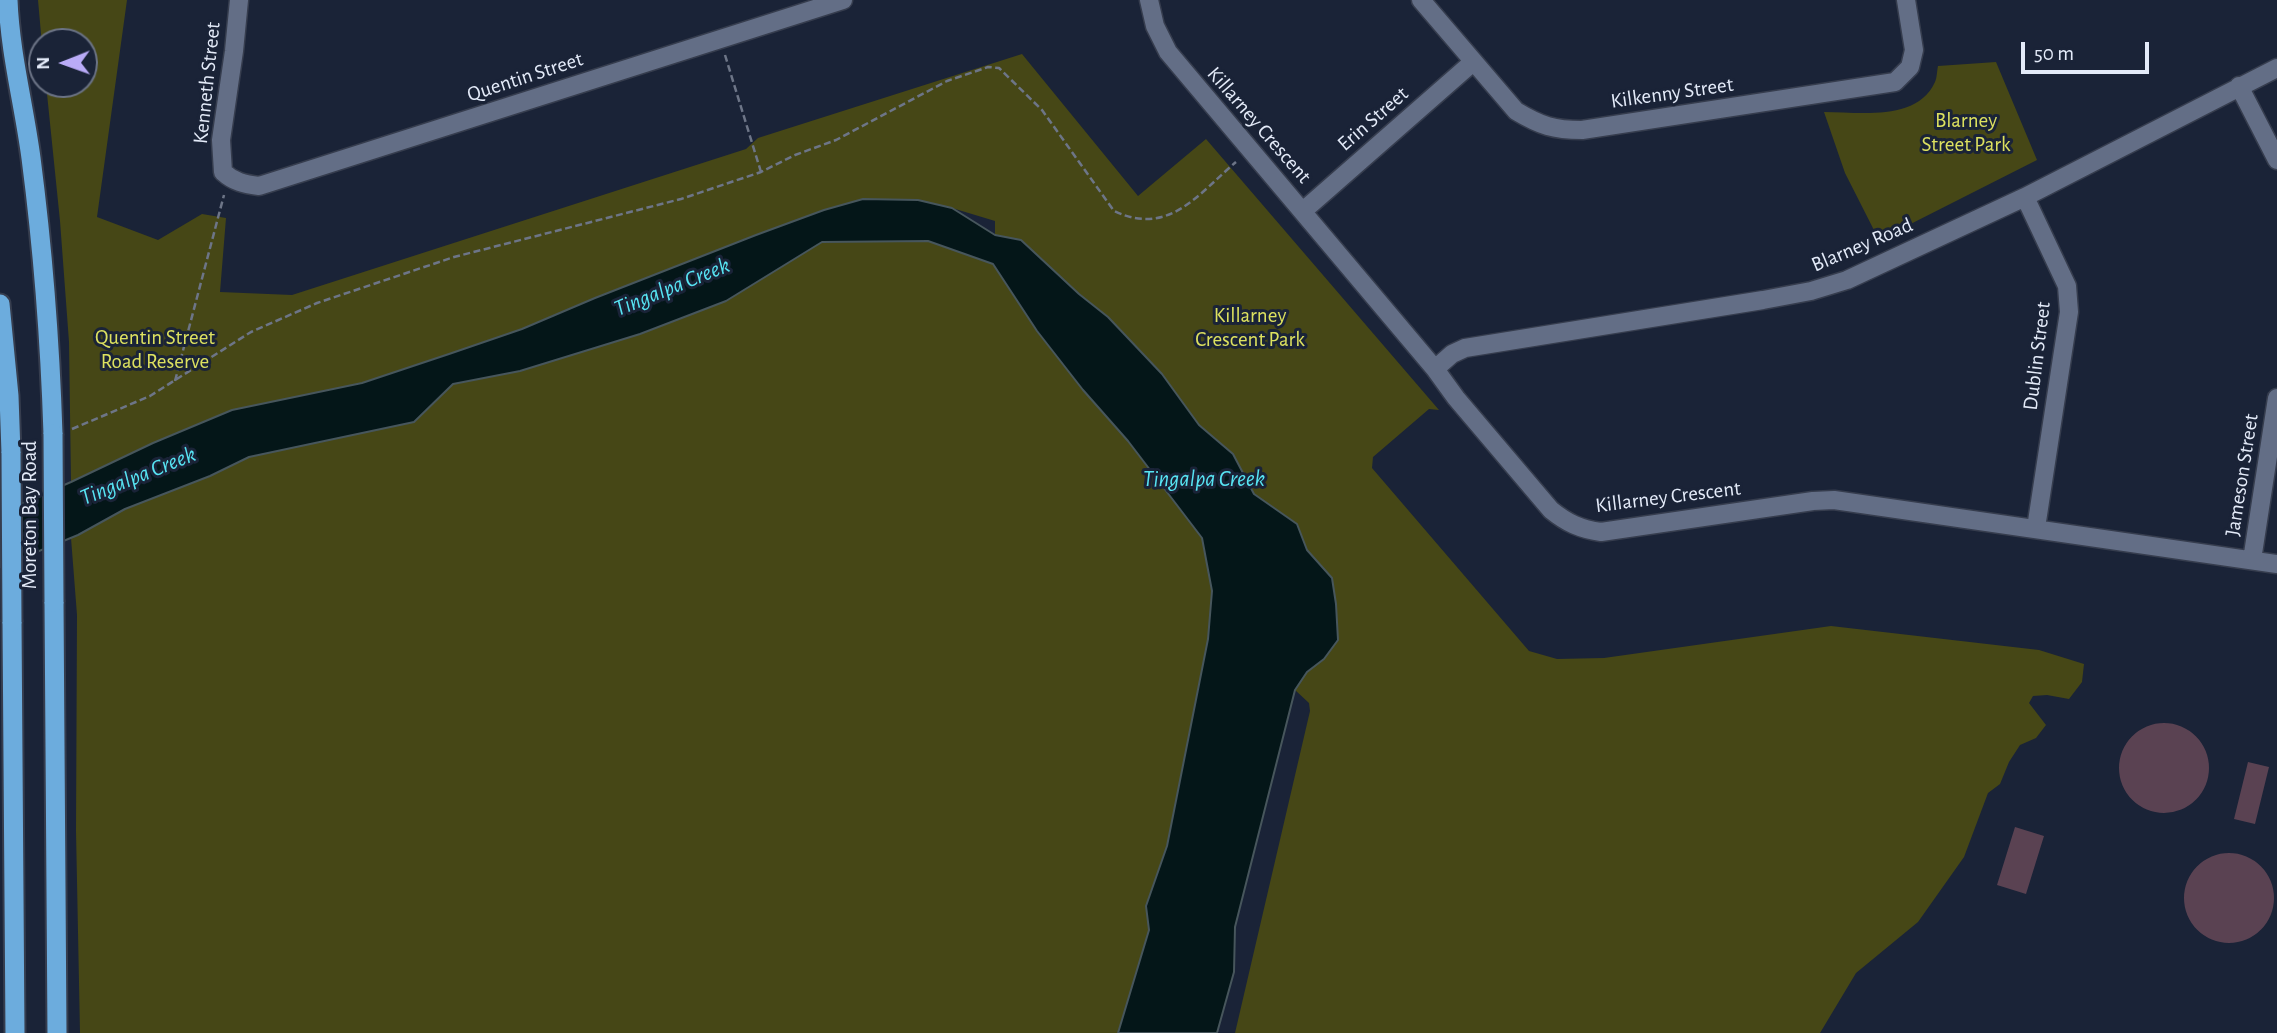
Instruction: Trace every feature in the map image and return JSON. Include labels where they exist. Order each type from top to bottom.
[{"type":"highway","name":"Moreton Bay Road","points":[[8,0],[44,265],[57,434],[54,602],[57,1033]]},
{"type":"highway","name":"Moreton Bay Road","points":[[0,304],[9,396],[15,1033]]},
{"type":"street","name":"Kenneth Street","points":[[226,175],[221,140],[239,0]]},
{"type":"street","name":"Quentin Street","points":[[226,175],[244,184],[259,186],[844,0]]},
{"type":"street","name":"Killarney Crescent","points":[[1149,0],[1155,26],[1168,52],[1551,510],[1569,524],[1584,530],[1601,532],[1834,500],[2277,564]]},
{"type":"street","name":"Kilkenny Street","points":[[1421,0],[1516,111],[1536,123],[1557,130],[1582,130],[1895,82],[1910,67],[1914,50],[1906,0]]},
{"type":"street","name":"Erin Street","points":[[1303,211],[1473,62]]},
{"type":"street","name":"Blarney Road","points":[[1435,369],[1452,354],[1465,348],[1811,291],[1847,280],[2025,197],[2277,68]]},
{"type":"street","points":[[2239,86],[2277,160]]},
{"type":"street","name":"Dublin Street","points":[[2025,197],[2067,286],[2069,312],[2036,528]]},
{"type":"street","name":"Jameson Street","points":[[2252,560],[2277,398]]},
{"type":"path","points":[[720,39],[761,172]]},
{"type":"path","points":[[57,434],[150,396],[251,331],[317,303],[454,257],[681,199],[761,172],[794,155],[836,140],[947,81],[988,67],[999,68],[1042,110],[1114,211],[1130,219],[1158,219],[1176,213],[1251,150]]},
{"type":"path","points":[[175,381],[226,175]]},
{"type":"green space","points":[[38,0],[127,0],[97,217],[158,240],[202,214],[226,218],[220,292],[292,295],[746,149],[758,138],[1022,54],[1138,196],[1206,139],[1439,410],[1429,409],[1373,457],[1372,468],[1529,651],[1557,659],[1604,658],[1831,626],[2039,650],[2084,664],[2082,682],[2069,699],[2047,695],[2033,696],[2029,703],[2046,725],[2036,738],[2020,745],[2000,784],[1988,793],[1964,857],[1918,922],[1856,973],[1820,1033],[1235,1033],[1310,711],[1309,703],[1295,690],[1307,672],[1324,659],[1332,578],[1307,550],[1297,524],[1254,494],[1233,454],[1199,425],[1162,374],[1108,317],[1021,240],[995,235],[995,221],[918,200],[824,210],[522,329],[449,354],[362,383],[232,410],[153,443],[71,482],[69,342],[47,98],[98,98],[98,28],[40,28]]},
{"type":"green space","name":"Blarney Street Park","points":[[1996,62],[2037,160],[1879,240],[1845,173],[1824,112],[1870,113],[1901,109],[1915,104],[1926,95],[1935,82],[1938,66]]},
{"type":"green space","points":[[928,241],[993,264],[1037,331],[1083,390],[1128,441],[1202,538],[1212,591],[1208,639],[1167,846],[1146,906],[1149,930],[1118,1033],[80,1033],[76,831],[77,615],[71,538],[125,509],[210,476],[249,457],[414,422],[453,384],[520,371],[640,334],[726,301],[822,242]]},
{"type":"water","name":"Tingalpa Creek","points":[[863,199],[918,200],[952,208],[995,235],[1021,240],[1108,317],[1162,374],[1199,425],[1233,454],[1254,494],[1297,524],[1307,550],[1332,578],[1338,640],[1324,659],[1307,672],[1295,690],[1235,927],[1234,972],[1217,1033],[1118,1033],[1149,930],[1146,906],[1167,846],[1208,639],[1212,591],[1202,538],[1128,441],[1083,390],[1037,331],[993,264],[928,241],[822,242],[726,301],[640,334],[520,371],[453,384],[414,422],[249,457],[210,476],[125,509],[78,535],[0,567],[0,513],[153,443],[232,410],[362,383],[522,329],[756,235]]},
{"type":"building","points":[[2164,723],[2181,726],[2196,736],[2206,751],[2209,768],[2206,785],[2196,800],[2181,810],[2164,813],[2147,810],[2132,800],[2122,785],[2119,768],[2122,751],[2132,736],[2147,726]]},
{"type":"building","points":[[2248,762],[2269,767],[2255,824],[2234,819]]},
{"type":"building","points":[[2015,827],[2044,836],[2026,894],[1997,885]]},
{"type":"building","points":[[2220,853],[2238,853],[2254,860],[2267,873],[2274,889],[2274,907],[2267,923],[2254,936],[2238,943],[2220,943],[2204,936],[2191,923],[2184,907],[2184,889],[2191,873],[2204,860]]},
{"type":"park label","name":"Killarney Crescent Park","points":[[1250,328]]},
{"type":"park label","name":"Quentin Street Road Reserve","points":[[155,350]]}]
